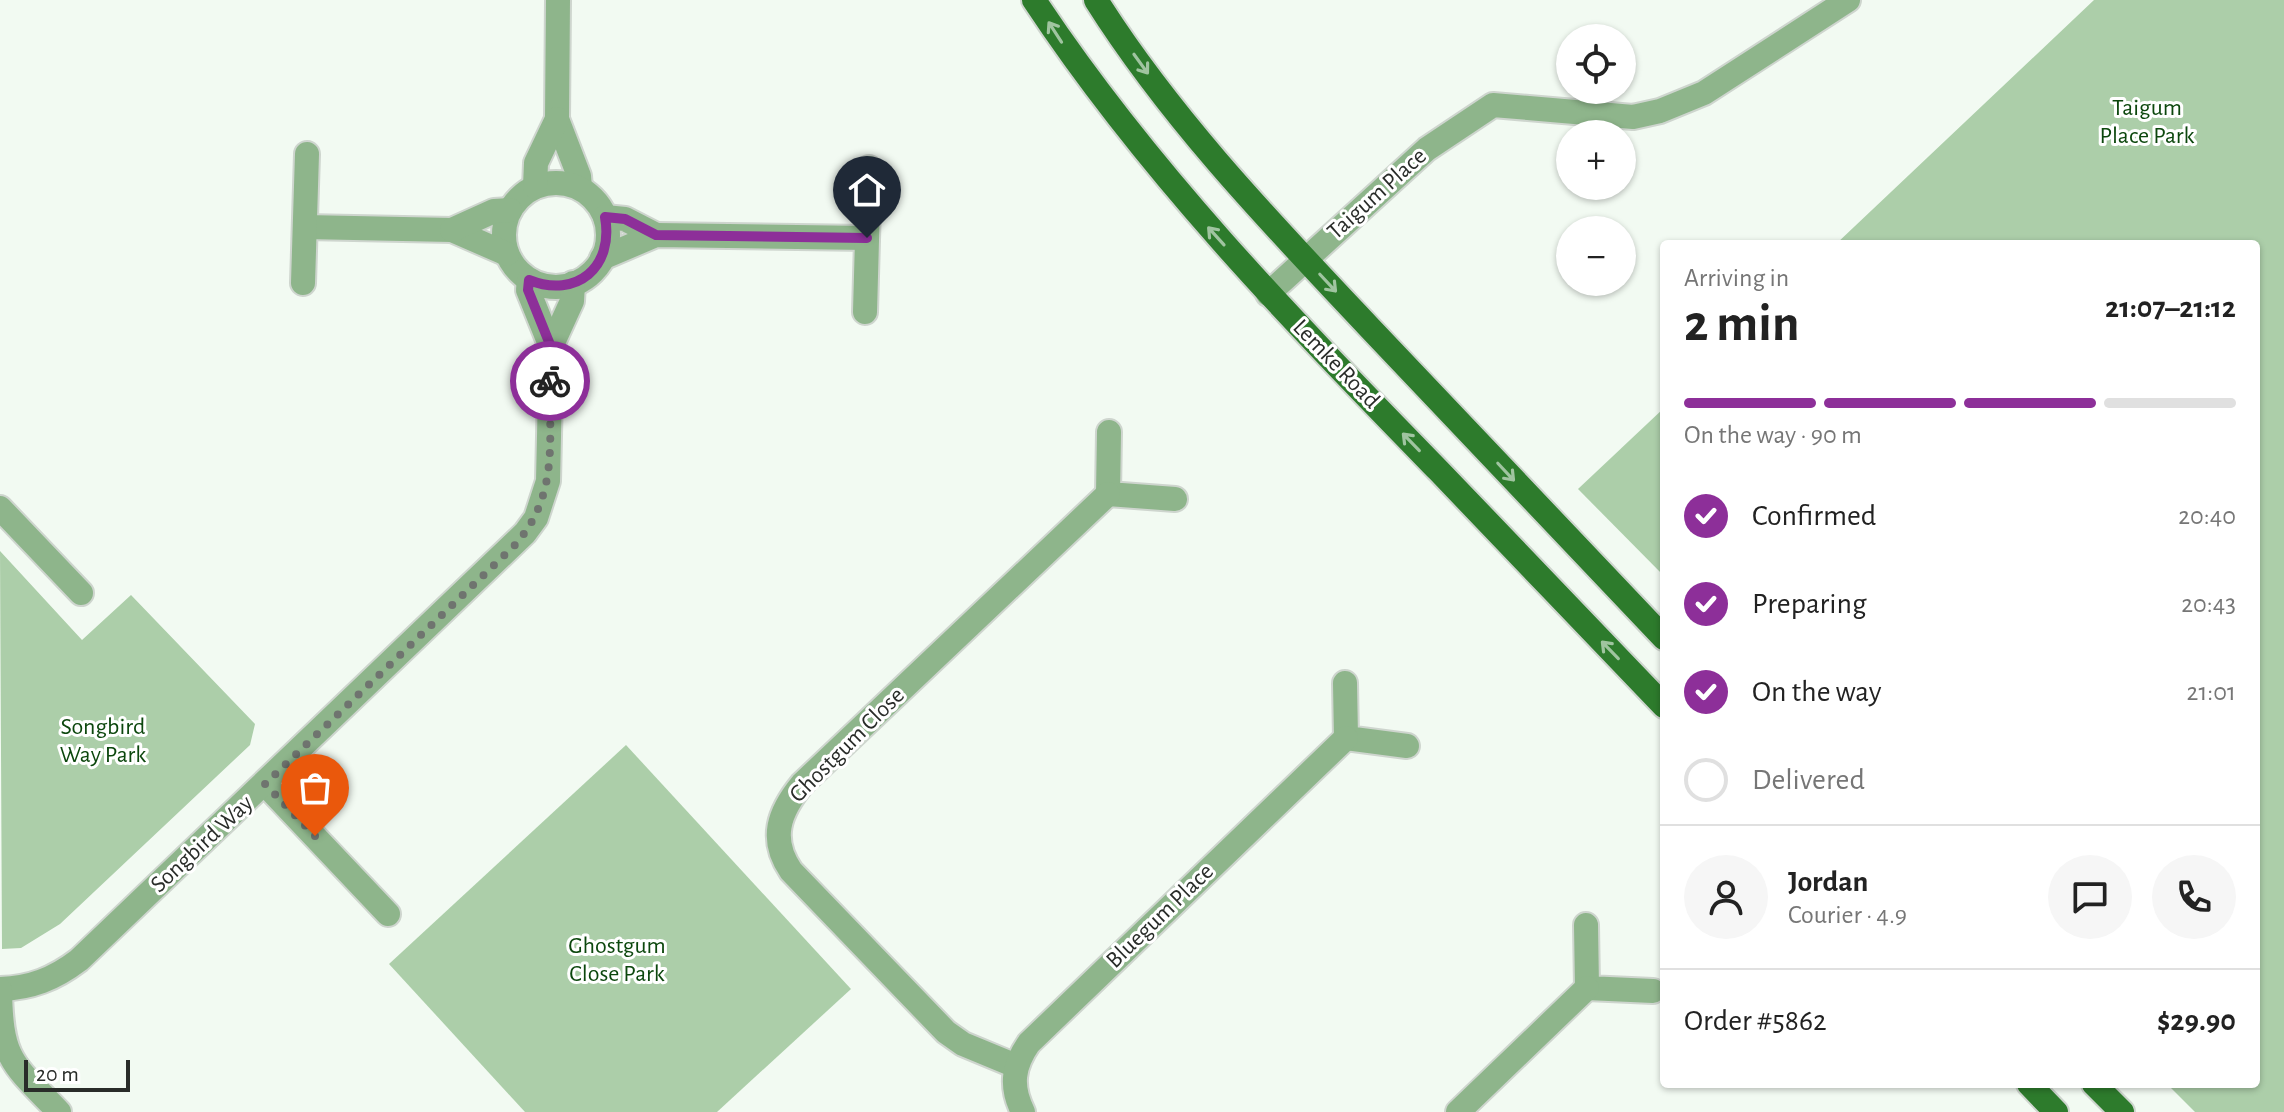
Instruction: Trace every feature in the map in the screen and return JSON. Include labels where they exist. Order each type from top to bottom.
[{"type":"main road","name":"Lemke Road","points":[[1034,0],[1129,135],[1268,294],[1660,702]]},
{"type":"main road","name":"Lemke Road","points":[[1096,0],[1204,145],[1305,259],[1660,634]]},
{"type":"main road","points":[[2033,1088],[2056,1112]]},
{"type":"main road","points":[[2098,1088],[2122,1112]]},
{"type":"street","points":[[558,0],[557,119],[579,176],[580,188]]},
{"type":"street","name":"Taigum Place","points":[[1268,294],[1427,149],[1493,105],[1633,117],[1660,111],[1704,93],[1848,0]]},
{"type":"street","points":[[535,187],[536,163],[557,119]]},
{"type":"street","points":[[303,283],[307,154]]},
{"type":"street","points":[[865,312],[869,168]]},
{"type":"street","points":[[602,258],[607,231],[605,217],[599,206],[580,188],[565,183],[535,187],[521,196],[510,210],[504,239],[507,254],[516,269],[529,280],[559,287],[585,278],[602,258],[656,235],[867,238]]},
{"type":"street","points":[[452,230],[494,211],[510,210]]},
{"type":"street","points":[[605,217],[625,219],[656,235]]},
{"type":"street","points":[[305,227],[452,230],[507,254]]},
{"type":"street","name":"Songbird Way","points":[[529,280],[528,290],[551,347]]},
{"type":"street","name":"Songbird Way","points":[[0,990],[34,985],[66,970],[514,546],[536,518],[548,481],[551,347],[572,301],[573,283]]},
{"type":"street","points":[[1109,432],[1108,494],[1175,499]]},
{"type":"street","name":"Ghostgum Close","points":[[1016,1066],[963,1044],[934,1021],[791,871],[782,858],[777,829],[791,798],[802,784],[1108,494]]},
{"type":"street","points":[[0,508],[81,593]]},
{"type":"street","points":[[1345,683],[1346,738],[1407,746]]},
{"type":"street","name":"Bluegum Place","points":[[1016,1066],[1040,1031],[1346,738]]},
{"type":"street","points":[[265,784],[388,914]]},
{"type":"street","points":[[1586,925],[1587,988]]},
{"type":"street","points":[[1458,1112],[1587,988],[1653,991]]},
{"type":"street","points":[[0,990],[1,1029],[7,1052],[21,1073],[59,1112]]},
{"type":"street","points":[[1016,1066],[1015,1089],[1023,1112]]},
{"type":"green space","name":"Taigum Place Park","points":[[2094,0],[2284,0],[2284,1112],[2195,1112],[2171,1088],[2260,1088],[2260,240],[1840,240]]},
{"type":"green space","points":[[1660,412],[1660,572],[1578,489]]},
{"type":"green space","name":"Songbird Way Park","points":[[0,551],[82,640],[131,595],[255,724],[250,745],[60,924],[21,948],[2,949]]},
{"type":"green space","name":"Ghostgum Close Park","points":[[626,745],[851,989],[717,1112],[525,1112],[389,964]]},
{"type":"way so far","points":[[315,836],[265,784],[514,546],[536,518],[548,481],[550,381]]},
{"type":"route","points":[[550,381],[551,347],[528,290],[529,280],[559,287],[585,278],[602,258],[606,245],[605,217],[625,219],[656,235],[867,238]]}]
